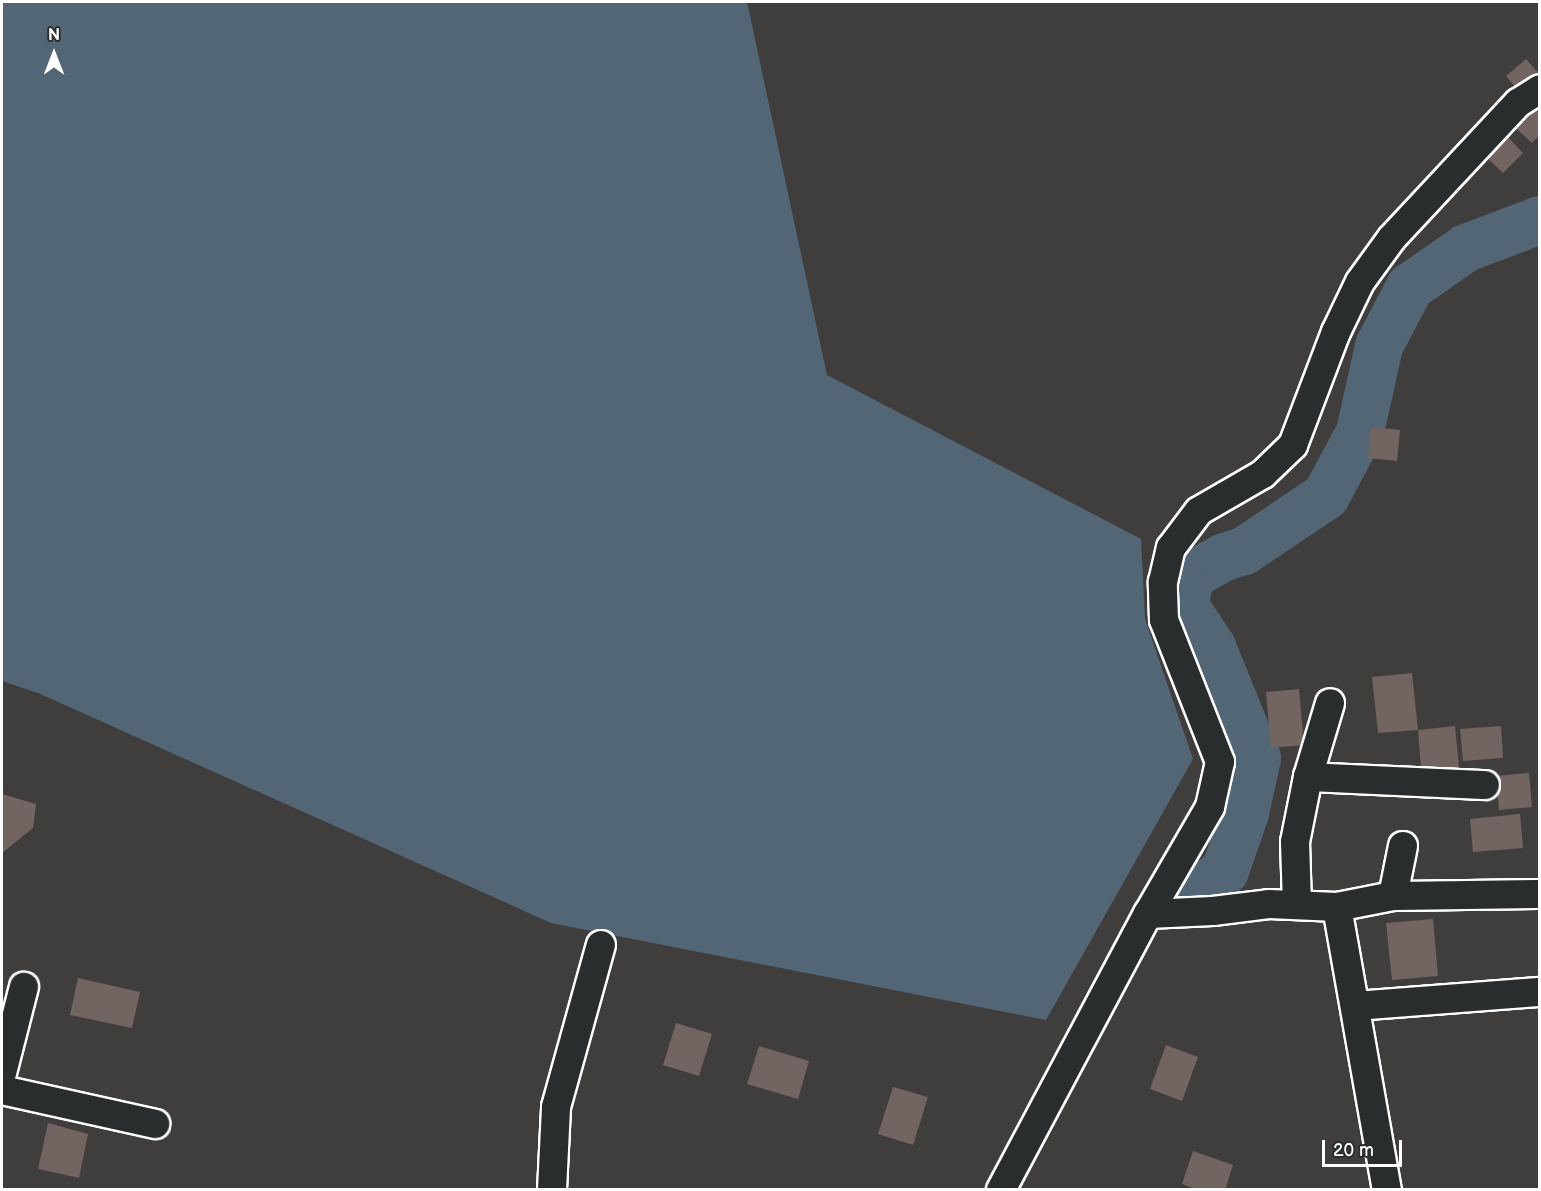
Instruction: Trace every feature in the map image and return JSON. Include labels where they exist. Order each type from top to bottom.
[{"type":"street","points":[[1001,1190],[1148,914],[1210,807],[1220,762],[1164,620],[1163,582],[1171,548],[1199,511],[1263,474],[1293,446],[1336,332],[1360,282],[1392,238],[1518,103],[1539,89]]},
{"type":"street","points":[[1297,905],[1295,842],[1308,777],[1330,703]]},
{"type":"street","points":[[1308,777],[1485,785]]},
{"type":"street","points":[[1393,896],[1403,846]]},
{"type":"street","points":[[1148,914],[1297,905],[1337,907],[1393,896],[1539,894]]},
{"type":"street","points":[[1337,907],[1356,1006],[1386,1190]]},
{"type":"street","points":[[552,1190],[556,1107],[601,945]]},
{"type":"street","points":[[2,1073],[24,987]]},
{"type":"street","points":[[1356,1006],[1539,992]]},
{"type":"street","points":[[2,1090],[155,1124]]},
{"type":"water","points":[[2,2],[747,2],[827,375],[1141,539],[1145,619],[1193,759],[1046,1020],[551,923],[38,693],[2,681]]},
{"type":"building","points":[[1526,59],[1540,75],[1540,80],[1522,95],[1506,76]]},
{"type":"building","points":[[1528,101],[1540,112],[1540,135],[1532,143],[1508,121]]},
{"type":"building","points":[[1501,130],[1523,153],[1503,173],[1480,151]]},
{"type":"building","points":[[1371,427],[1400,430],[1397,461],[1368,458]]},
{"type":"building","points":[[1412,673],[1418,730],[1378,733],[1372,677]]},
{"type":"building","points":[[1299,689],[1304,745],[1271,748],[1266,692]]},
{"type":"building","points":[[1455,726],[1460,777],[1422,780],[1418,730]]},
{"type":"building","points":[[1501,726],[1503,758],[1463,761],[1460,729]]},
{"type":"building","points":[[1529,773],[1532,807],[1499,810],[1496,776]]},
{"type":"building","points":[[2,794],[36,804],[33,828],[2,853]]},
{"type":"building","points":[[1520,814],[1523,848],[1473,852],[1470,819]]},
{"type":"building","points":[[1433,919],[1438,976],[1392,980],[1386,923]]},
{"type":"building","points":[[78,978],[140,992],[132,1028],[70,1015]]},
{"type":"building","points":[[676,1023],[712,1034],[699,1076],[663,1065]]},
{"type":"building","points":[[1166,1045],[1198,1057],[1182,1101],[1150,1089]]},
{"type":"building","points":[[759,1046],[809,1061],[798,1099],[747,1084]]},
{"type":"building","points":[[893,1087],[928,1097],[913,1145],[878,1134]]},
{"type":"building","points":[[48,1123],[88,1134],[79,1178],[38,1169]]},
{"type":"building","points":[[1193,1151],[1233,1165],[1225,1190],[1199,1190],[1182,1184]]},
{"type":"waterway","points":[[1189,898],[1225,871],[1245,813],[1257,758],[1212,647],[1185,606],[1190,576],[1222,558],[1244,551],[1326,496],[1360,432],[1379,346],[1410,287],[1466,248],[1540,220]]}]
